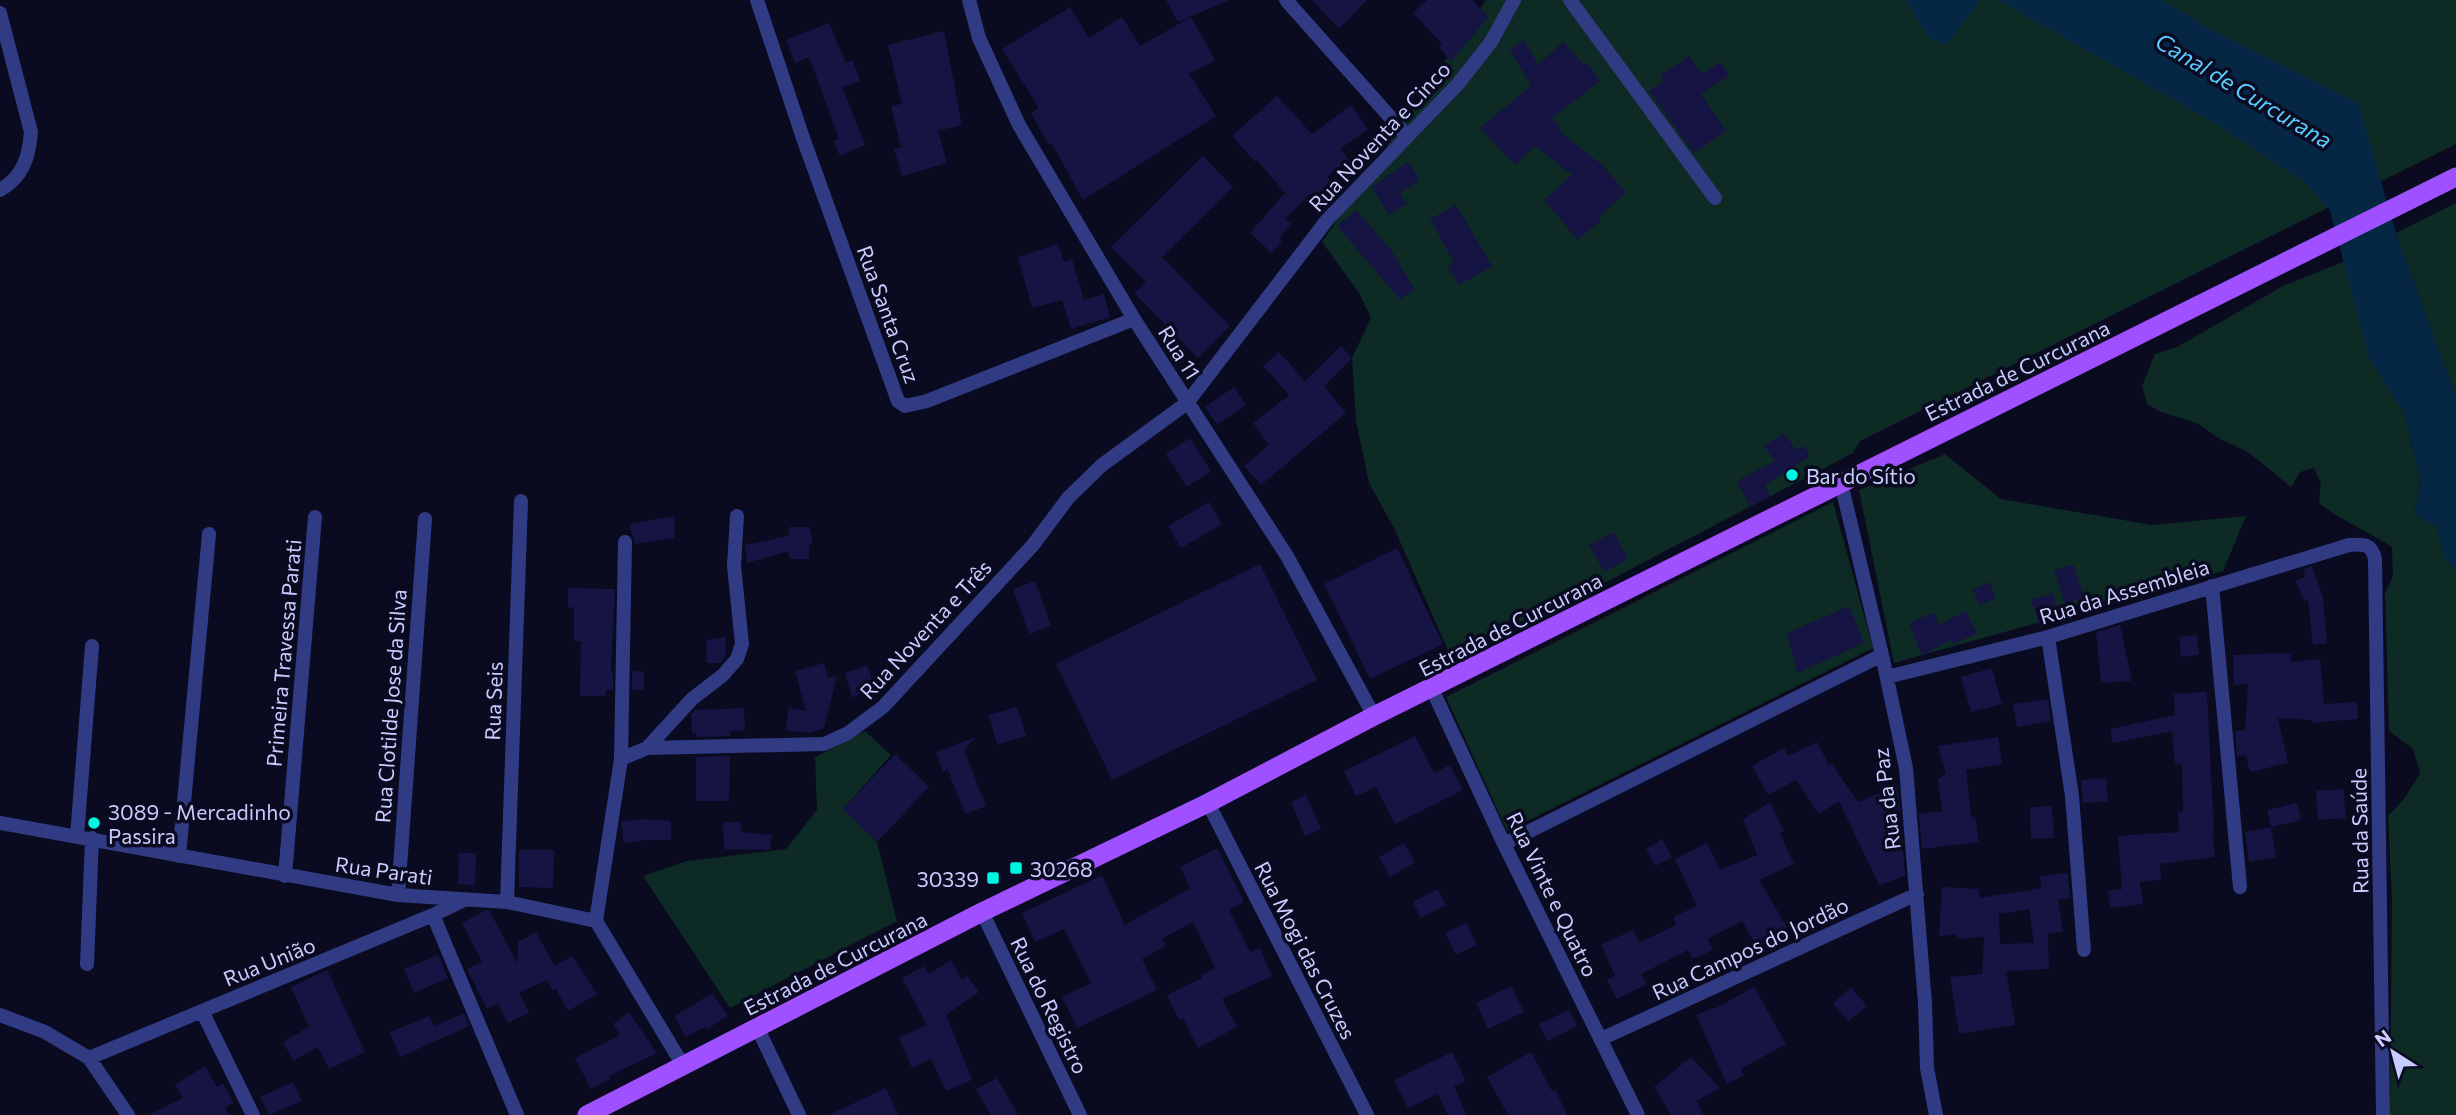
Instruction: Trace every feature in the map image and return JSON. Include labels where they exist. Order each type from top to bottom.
[{"type":"main road","name":"Estrada de Curcurana","points":[[587,1115],[982,912],[1208,803],[1374,716],[2409,198],[2456,177]]},
{"type":"street","name":"Rua Santa Cruz","points":[[757,0],[789,100],[898,401],[905,406],[927,401],[1134,318]]},
{"type":"street","name":"Rua 11","points":[[969,0],[979,38],[1019,125],[1134,318],[1287,556],[1374,716]]},
{"type":"street","name":"Rua Noventa e Cinco","points":[[1271,296],[1327,220],[1466,74],[1491,42],[1514,0]]},
{"type":"street","points":[[1570,0],[1714,198]]},
{"type":"street","points":[[1294,3],[1407,136]]},
{"type":"street","points":[[0,13],[31,132],[29,151],[22,169],[16,179],[0,190]]},
{"type":"street","name":"Rua Noventa e Três","points":[[621,759],[647,748],[824,744],[848,733],[883,708],[1033,545],[1068,498],[1102,465],[1187,403],[1271,296]]},
{"type":"street","name":"Rua da Paz","points":[[1841,483],[1906,768],[1925,1003],[1927,1068],[1936,1115]]},
{"type":"street","name":"Rua Seis","points":[[507,902],[521,501]]},
{"type":"street","points":[[647,748],[692,699],[723,675],[737,659],[741,645],[734,566],[737,516]]},
{"type":"street","name":"Primeira Travessa Parati","points":[[285,876],[315,517]]},
{"type":"street","name":"Rua Clotilde Jose da Silva","points":[[398,895],[425,519]]},
{"type":"street","points":[[179,856],[209,534]]},
{"type":"street","points":[[625,542],[621,759],[596,921],[684,1067]]},
{"type":"street","name":"Rua da Assembleia","points":[[1887,677],[2048,637],[2349,545],[2364,544],[2371,548]]},
{"type":"street","name":"Rua da Saúde","points":[[2371,548],[2375,559],[2383,1115]]},
{"type":"street","points":[[2212,586],[2240,887]]},
{"type":"street","points":[[2048,637],[2072,796],[2084,950]]},
{"type":"street","points":[[77,836],[92,646]]},
{"type":"street","points":[[1504,844],[1882,655]]},
{"type":"street","name":"Rua Vinte e Quatro","points":[[1432,689],[1504,844],[1638,1115]]},
{"type":"street","name":"Rua Mogi das Cruzes","points":[[1208,803],[1367,1115]]},
{"type":"street","name":"Rua Parati","points":[[0,823],[398,895],[507,902],[596,921]]},
{"type":"street","points":[[87,964],[92,838]]},
{"type":"street","name":"Rua Campos do Jordão","points":[[1601,1039],[1917,894]]},
{"type":"street","name":"Rua União","points":[[89,1058],[464,901]]},
{"type":"street","name":"Rua do Registro","points":[[982,912],[1080,1115]]},
{"type":"street","points":[[433,915],[517,1115]]},
{"type":"street","points":[[202,1011],[253,1115]]},
{"type":"street","points":[[0,1016],[45,1032],[89,1058],[128,1115]]},
{"type":"street","points":[[758,1029],[799,1115]]},
{"type":"green space","points":[[1486,0],[2456,0],[2456,144],[1860,441],[1853,453],[1453,662],[1395,530],[1369,483],[1356,421],[1352,358],[1371,318],[1359,293],[1322,242]]},
{"type":"green space","points":[[2456,203],[2456,397],[2396,233]]},
{"type":"green space","points":[[2345,261],[2369,357],[2404,413],[2421,482],[2414,513],[2437,528],[2445,559],[2456,572],[2456,1115],[2390,1115],[2392,900],[2388,816],[2404,799],[2420,773],[2413,749],[2389,731],[2385,593],[2393,576],[2392,547],[2319,503],[2321,483],[2314,468],[2300,472],[2291,487],[2248,452],[2220,439],[2197,423],[2161,412],[2147,404],[2142,386],[2155,354],[2177,347],[2283,286]]},
{"type":"green space","points":[[1945,454],[2001,499],[2152,525],[2246,516],[2223,571],[1894,663],[1859,490]]},
{"type":"green space","points":[[1833,502],[1873,648],[1507,831],[1446,697]]},
{"type":"green space","points":[[865,731],[891,755],[843,809],[877,842],[897,921],[730,1008],[643,876],[687,861],[786,849],[817,810],[815,757]]},
{"type":"water","points":[[1906,0],[1981,0],[1946,45],[1928,37]]},
{"type":"water","name":"Canal de Curcurana","points":[[1998,0],[2162,0],[2204,25],[2358,102],[2396,233],[2456,397],[2456,572],[2445,560],[2437,528],[2414,513],[2421,482],[2404,413],[2369,358],[2330,210],[2303,181],[2214,123]]},
{"type":"building","points":[[1166,0],[1229,0],[1178,22]]},
{"type":"building","points":[[1312,0],[1367,0],[1339,29]]},
{"type":"building","points":[[1427,0],[1473,0],[1488,17],[1451,62],[1439,47],[1442,44],[1413,13]]},
{"type":"building","points":[[1070,7],[1089,38],[1122,17],[1140,46],[1191,17],[1215,60],[1189,74],[1216,116],[1083,200],[1052,144],[1049,145],[1031,113],[1039,108],[1002,49]]},
{"type":"building","points":[[829,23],[846,63],[853,61],[860,81],[842,87],[865,145],[840,156],[834,141],[839,139],[809,57],[795,63],[786,40]]},
{"type":"building","points":[[944,31],[962,125],[938,131],[947,163],[902,176],[894,149],[901,147],[891,106],[902,104],[888,45]]},
{"type":"building","points":[[1524,40],[1538,65],[1563,42],[1584,65],[1587,62],[1600,81],[1552,118],[1561,129],[1559,131],[1602,165],[1626,192],[1599,217],[1601,220],[1578,240],[1544,200],[1572,175],[1535,146],[1515,165],[1480,128],[1531,86],[1510,49]]},
{"type":"building","points":[[1689,56],[1702,74],[1721,62],[1729,76],[1701,94],[1726,131],[1694,153],[1649,91],[1663,81],[1660,76]]},
{"type":"building","points":[[1277,96],[1312,134],[1351,105],[1368,129],[1340,149],[1349,160],[1327,177],[1333,184],[1314,200],[1309,195],[1285,219],[1292,224],[1279,238],[1282,241],[1272,253],[1250,233],[1285,193],[1232,136]]},
{"type":"building","points":[[1203,156],[1233,187],[1162,257],[1230,326],[1198,358],[1134,293],[1146,282],[1111,247]]},
{"type":"building","points":[[1408,162],[1420,180],[1400,193],[1407,204],[1389,215],[1372,187]]},
{"type":"building","points":[[1456,205],[1492,266],[1459,285],[1447,266],[1454,262],[1430,219]]},
{"type":"building","points":[[1356,210],[1391,250],[1415,290],[1400,299],[1337,226]]},
{"type":"building","points":[[1058,244],[1064,262],[1072,259],[1084,300],[1104,294],[1110,317],[1071,329],[1062,300],[1032,308],[1018,257]]},
{"type":"building","points":[[1341,346],[1352,358],[1324,386],[1346,413],[1261,485],[1244,466],[1269,445],[1253,423],[1289,395],[1263,366],[1279,352],[1305,381]]},
{"type":"building","points":[[1234,387],[1246,405],[1217,425],[1205,407]]},
{"type":"building","points":[[1784,433],[1796,450],[1804,446],[1810,456],[1765,485],[1771,496],[1750,507],[1737,481],[1775,461],[1764,446]]},
{"type":"building","points":[[1190,438],[1211,471],[1187,487],[1166,454]]},
{"type":"building","points":[[1209,502],[1222,524],[1181,548],[1168,526]]},
{"type":"building","points":[[675,516],[674,538],[635,544],[629,524]]},
{"type":"building","points":[[789,527],[809,527],[813,543],[809,545],[809,559],[789,559],[789,551],[747,563],[745,545],[789,536]]},
{"type":"building","points":[[1614,532],[1628,559],[1604,572],[1589,545]]},
{"type":"building","points":[[1397,548],[1443,644],[1370,679],[1324,584]]},
{"type":"building","points":[[1260,564],[1317,680],[1112,780],[1056,664]]},
{"type":"building","points":[[2073,564],[2084,597],[2065,604],[2054,571]]},
{"type":"building","points":[[2312,566],[2323,597],[2327,643],[2313,645],[2308,600],[2304,601],[2296,581],[2305,577],[2304,569]]},
{"type":"building","points":[[1035,581],[1051,626],[1029,634],[1013,589]]},
{"type":"building","points":[[1990,582],[1996,598],[1979,605],[1973,589]]},
{"type":"building","points":[[568,588],[615,589],[611,671],[613,690],[606,690],[606,696],[580,696],[581,641],[574,641],[574,608],[568,607]]},
{"type":"building","points":[[2053,593],[2061,617],[2039,624],[2031,600]]},
{"type":"building","points":[[1849,606],[1864,643],[1797,673],[1787,633]]},
{"type":"building","points":[[1966,611],[1977,633],[1954,644],[1951,639],[1922,656],[1909,623],[1934,613],[1939,625]]},
{"type":"building","points":[[2120,625],[2132,681],[2101,683],[2096,632]]},
{"type":"building","points":[[2197,635],[2199,655],[2181,657],[2179,637]]},
{"type":"building","points":[[726,637],[725,658],[720,663],[707,663],[706,640]]},
{"type":"building","points":[[2291,653],[2291,662],[2320,659],[2324,704],[2357,702],[2358,719],[2312,723],[2312,720],[2278,718],[2288,763],[2250,772],[2246,755],[2237,756],[2235,731],[2245,730],[2248,684],[2234,685],[2233,655]]},
{"type":"building","points":[[824,663],[828,678],[837,676],[824,728],[809,733],[785,730],[789,708],[806,711],[795,671]]},
{"type":"building","points":[[867,665],[875,686],[852,698],[845,673]]},
{"type":"building","points":[[1992,668],[2002,704],[1971,712],[1961,677]]},
{"type":"building","points":[[632,671],[644,672],[644,690],[632,690]]},
{"type":"building","points":[[2207,692],[2215,857],[2160,864],[2161,880],[2140,882],[2143,904],[2110,908],[2108,891],[2122,889],[2118,836],[2179,832],[2178,812],[2183,811],[2182,763],[2175,764],[2172,731],[2113,743],[2110,729],[2175,715],[2174,694]]},
{"type":"building","points":[[2048,699],[2051,721],[2017,727],[2013,704]]},
{"type":"building","points":[[1017,707],[1026,736],[997,745],[989,715]]},
{"type":"building","points":[[744,708],[745,730],[730,731],[730,736],[696,737],[696,733],[692,733],[691,714],[695,710]]},
{"type":"building","points":[[1415,736],[1434,773],[1450,765],[1463,790],[1395,824],[1376,787],[1356,796],[1344,771]]},
{"type":"building","points":[[976,737],[964,750],[986,806],[965,814],[947,768],[943,773],[936,752]]},
{"type":"building","points":[[1998,737],[2002,764],[1966,770],[1971,817],[1975,817],[1979,842],[1922,849],[1919,814],[1942,811],[1938,779],[1946,774],[1938,746]]},
{"type":"building","points":[[1817,742],[1829,765],[1831,763],[1858,802],[1898,785],[1905,876],[1879,885],[1839,801],[1819,814],[1796,780],[1768,795],[1752,766],[1784,748],[1788,756]]},
{"type":"building","points":[[895,754],[929,787],[877,842],[843,809]]},
{"type":"building","points":[[730,756],[729,801],[696,801],[696,757]]},
{"type":"building","points":[[2106,778],[2108,801],[2083,803],[2081,780]]},
{"type":"building","points":[[2343,789],[2346,818],[2318,820],[2316,791]]},
{"type":"building","points":[[1306,795],[1321,829],[1305,836],[1291,802]]},
{"type":"building","points":[[1770,802],[1784,831],[1780,833],[1794,864],[1759,880],[1787,927],[1756,945],[1742,921],[1708,939],[1713,950],[1692,959],[1688,950],[1641,974],[1647,984],[1617,999],[1607,980],[1615,976],[1601,944],[1634,930],[1639,943],[1676,925],[1673,917],[1697,906],[1675,859],[1707,843],[1720,870],[1757,855],[1743,819]]},
{"type":"building","points":[[2297,803],[2301,820],[2271,827],[2267,810]]},
{"type":"building","points":[[2052,806],[2054,838],[2031,839],[2030,807]]},
{"type":"building","points":[[641,819],[671,821],[671,840],[624,843],[621,822]]},
{"type":"building","points":[[723,822],[741,822],[741,832],[772,835],[770,850],[724,849]]},
{"type":"building","points":[[2271,827],[2276,857],[2249,862],[2245,832]]},
{"type":"building","points":[[1662,839],[1672,857],[1656,866],[1646,849]]},
{"type":"building","points":[[1404,843],[1415,862],[1390,877],[1379,857]]},
{"type":"building","points":[[1217,848],[1244,902],[1229,910],[1250,952],[1260,948],[1272,976],[1222,999],[1237,1027],[1198,1048],[1183,1018],[1179,1020],[1167,995],[1202,978],[1201,975],[1215,968],[1193,922],[1162,939],[1166,946],[1142,959],[1157,990],[1077,1028],[1062,997],[1091,983],[1064,929],[1035,942],[1022,913],[1102,875],[1125,925],[1190,888],[1180,867]]},
{"type":"building","points":[[519,850],[554,850],[553,888],[519,887]]},
{"type":"building","points":[[459,853],[476,853],[475,885],[458,884]]},
{"type":"building","points":[[2068,873],[2070,898],[2058,900],[2063,931],[2048,934],[2049,969],[2006,971],[2015,1025],[1959,1034],[1950,977],[1982,974],[1984,937],[1957,939],[1957,934],[1939,936],[1942,887],[1979,889],[1979,898],[2041,888],[2040,876]],"holes":[[[2029,909],[2034,943],[2000,944],[1999,914]]]},
{"type":"building","points":[[1437,889],[1446,905],[1421,918],[1413,902]]},
{"type":"building","points":[[489,910],[518,964],[518,942],[536,932],[555,966],[572,956],[597,994],[568,1011],[556,989],[553,991],[547,980],[519,993],[529,1012],[508,1023],[498,1004],[487,1009],[467,969],[482,962],[462,923]]},
{"type":"building","points":[[1466,923],[1477,945],[1456,955],[1445,933]]},
{"type":"building","points":[[438,955],[448,978],[414,993],[404,969]]},
{"type":"building","points":[[951,960],[962,980],[967,975],[979,992],[946,1015],[972,1080],[946,1091],[931,1059],[912,1068],[899,1038],[927,1025],[902,978],[924,966],[929,974]]},
{"type":"building","points":[[327,970],[365,1052],[329,1069],[318,1047],[293,1061],[283,1042],[309,1027],[291,987]]},
{"type":"building","points":[[1511,986],[1524,1012],[1488,1029],[1476,1003]]},
{"type":"building","points":[[1754,987],[1786,1044],[1741,1069],[1744,1075],[1727,1084],[1696,1015],[1714,1009]]},
{"type":"building","points":[[1851,987],[1867,1006],[1848,1021],[1833,1003]]},
{"type":"building","points":[[712,993],[728,1016],[707,1029],[705,1027],[685,1037],[675,1016]]},
{"type":"building","points":[[1569,1010],[1577,1026],[1547,1041],[1539,1024]]},
{"type":"building","points":[[629,1012],[657,1053],[609,1076],[610,1079],[591,1089],[575,1058],[620,1035],[613,1024]]},
{"type":"building","points":[[464,1013],[469,1026],[400,1057],[390,1032],[429,1016],[434,1026]]},
{"type":"building","points":[[1452,1052],[1466,1081],[1454,1086],[1466,1115],[1448,1115],[1438,1094],[1408,1108],[1394,1080]]},
{"type":"building","points":[[1531,1052],[1552,1091],[1555,1089],[1567,1115],[1508,1115],[1487,1077]]},
{"type":"building","points":[[1691,1057],[1720,1088],[1696,1101],[1704,1115],[1671,1115],[1654,1087]]},
{"type":"building","points":[[205,1066],[217,1087],[223,1083],[234,1103],[225,1107],[229,1115],[149,1115],[183,1098],[175,1085]]},
{"type":"building","points":[[997,1078],[1018,1115],[991,1115],[976,1089]]},
{"type":"building","points":[[293,1082],[302,1101],[269,1115],[260,1097]]},
{"type":"building","points":[[886,1088],[898,1115],[829,1115]]},
{"type":"place","name":"Bar do Sítio","points":[[1792,475]]},
{"type":"place","name":"3089 - Mercadinho Passira","points":[[94,823]]},
{"type":"place","name":"30268","points":[[1016,868]]},
{"type":"place","name":"30339","points":[[993,878]]}]
